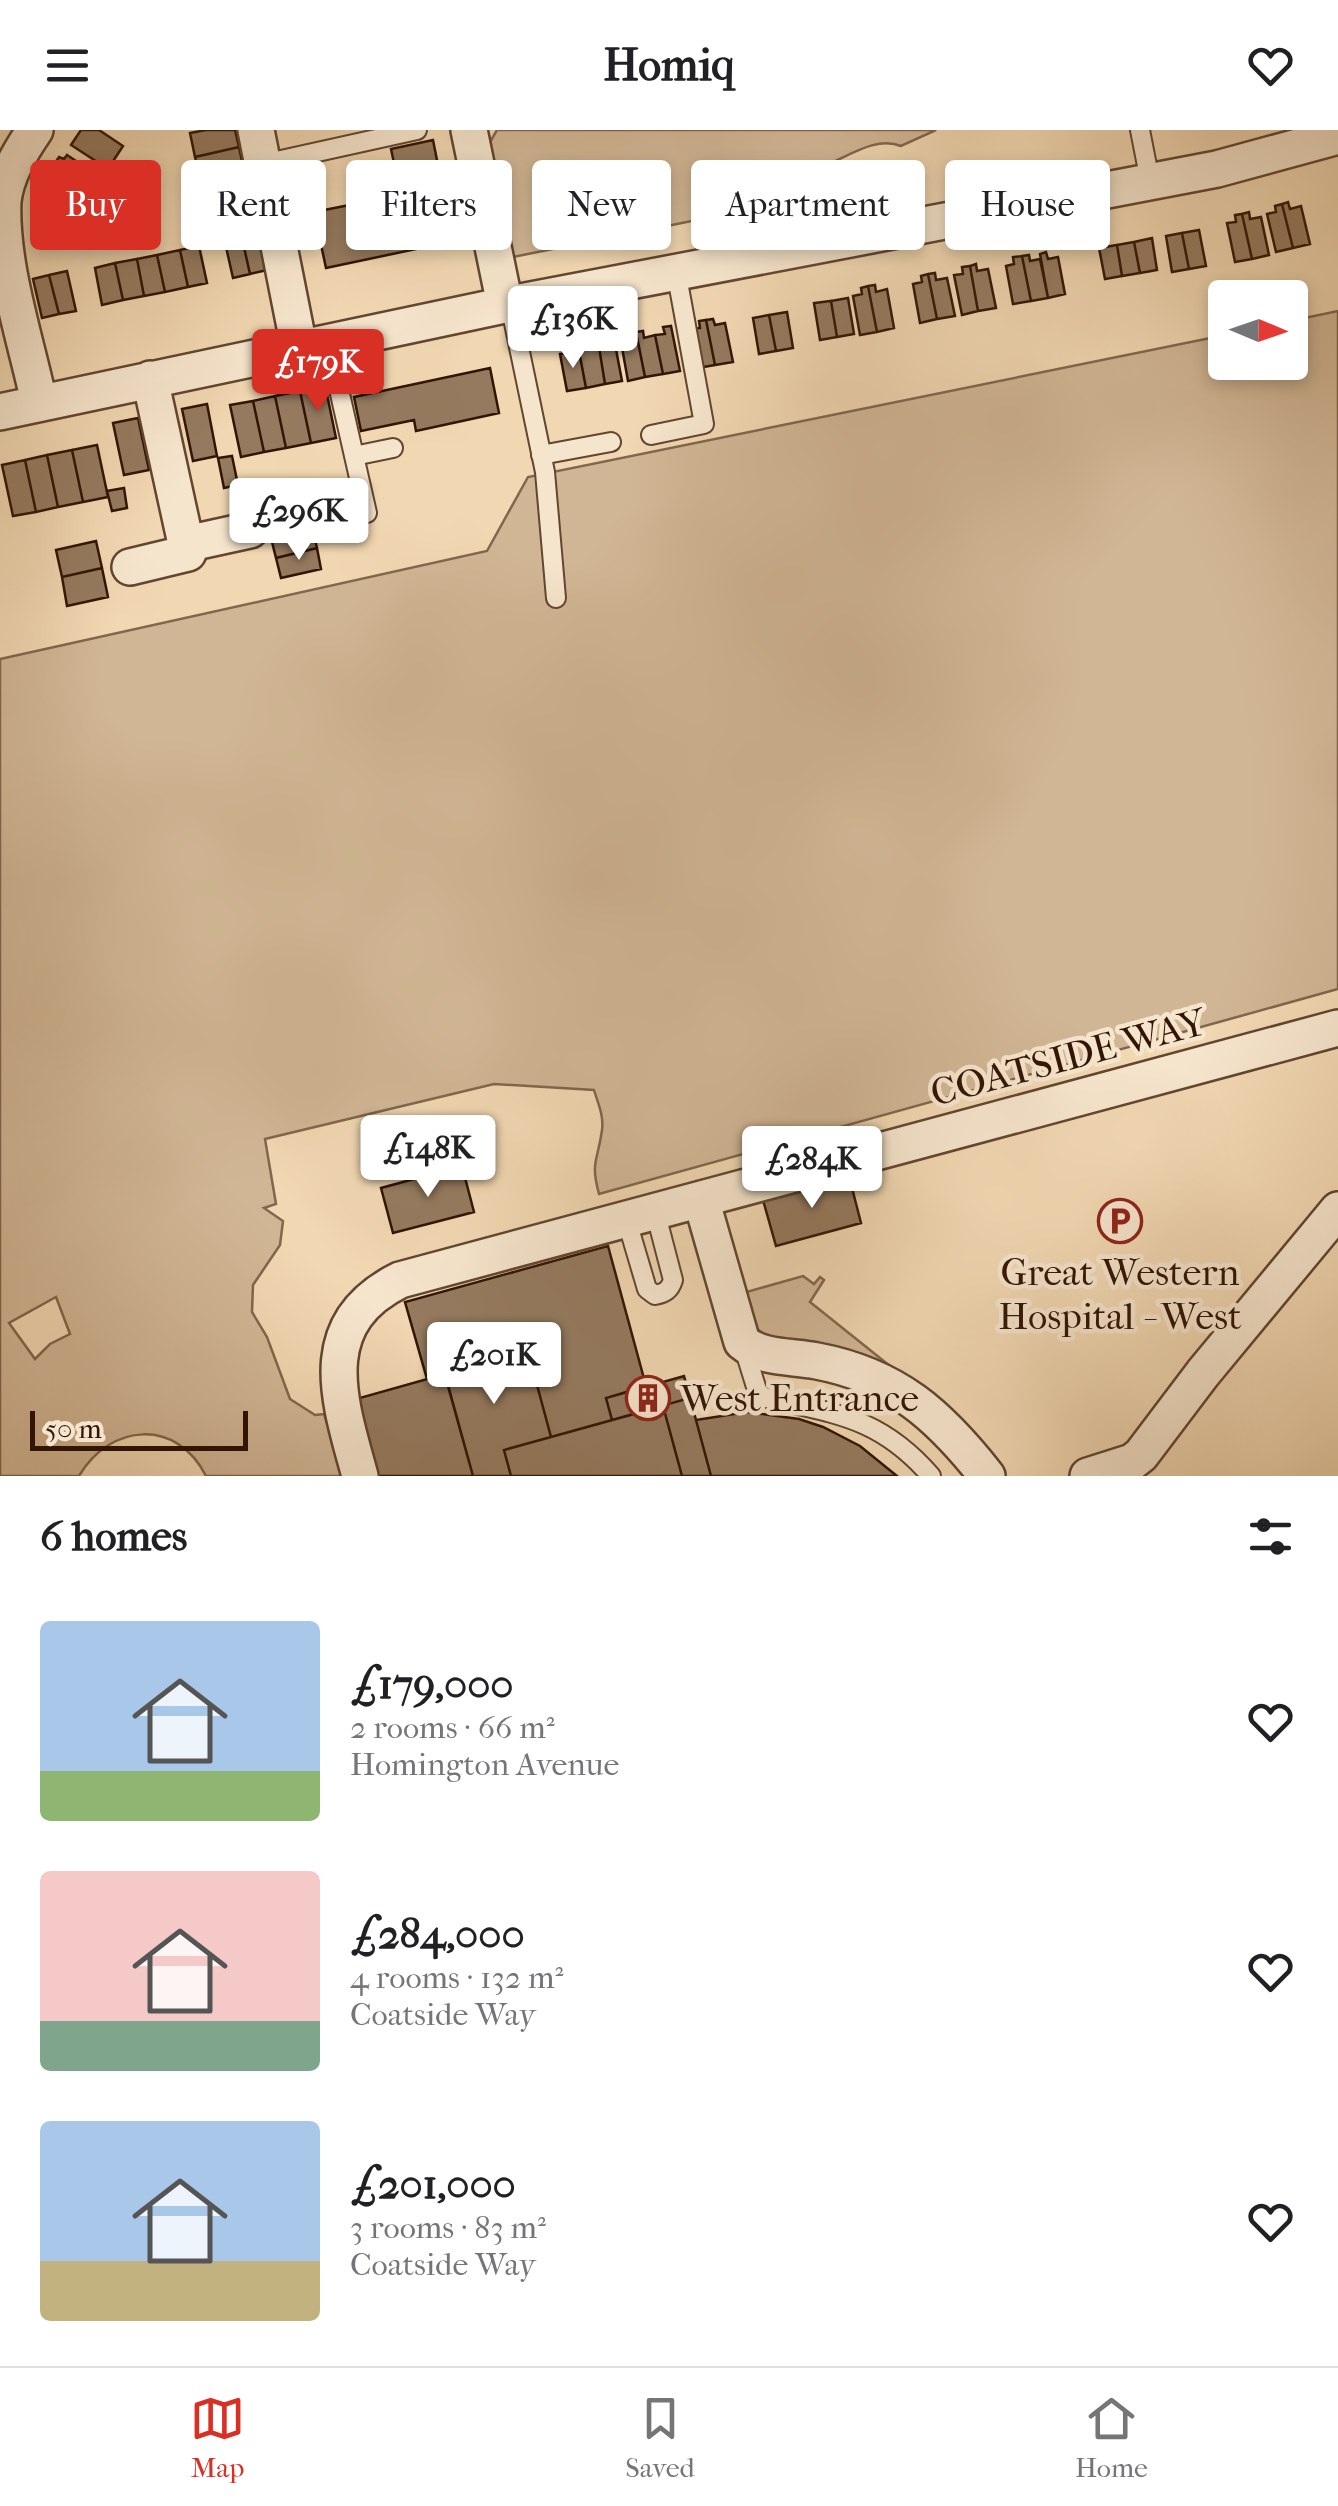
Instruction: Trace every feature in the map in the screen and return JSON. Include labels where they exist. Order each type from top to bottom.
[{"type":"street","points":[[34,130],[12,169],[3,216],[6,259],[39,402]]},
{"type":"street","points":[[469,130],[508,304]]},
{"type":"street","points":[[0,412],[508,304],[1253,161],[1338,136]]},
{"type":"street","points":[[260,147],[314,344]]},
{"type":"street","points":[[130,567],[188,553],[150,379]]},
{"type":"street","points":[[186,544],[250,530]]},
{"type":"street","name":"COATSIDE WAY","points":[[360,1476],[340,1403],[337,1366],[350,1327],[372,1298],[400,1280],[1338,1028]]},
{"type":"street","points":[[700,1199],[742,1342],[767,1354],[844,1367],[897,1389],[941,1422],[987,1476]]},
{"type":"street","points":[[1088,1476],[1141,1456],[1203,1373],[1338,1210]]},
{"type":"lane","points":[[260,147],[417,130]]},
{"type":"lane","points":[[1140,130],[1150,181]]},
{"type":"lane","points":[[651,435],[704,424],[676,271]]},
{"type":"lane","points":[[508,304],[541,454],[550,510],[556,598]]},
{"type":"lane","points":[[314,344],[354,456],[367,513]]},
{"type":"lane","points":[[541,454],[611,442]]},
{"type":"lane","points":[[354,456],[392,448]]},
{"type":"lane","points":[[742,1342],[757,1390],[763,1397],[832,1410],[872,1427],[912,1455],[931,1476]]},
{"type":"shaded area","points":[[497,130],[936,130],[901,146],[871,145],[837,160],[691,160],[691,221],[671,225],[671,160],[532,160],[532,250],[548,250],[513,257],[512,160],[494,160],[490,142]]},
{"type":"shaded area","points":[[1338,311],[1338,989],[599,1194],[595,1167],[602,1120],[594,1090],[494,1084],[265,1139],[276,1204],[264,1208],[283,1221],[280,1245],[253,1285],[252,1312],[267,1337],[290,1399],[315,1415],[324,1414],[345,1476],[206,1476],[178,1444],[143,1434],[108,1445],[79,1476],[0,1476],[0,659],[487,551],[528,477],[1208,338],[1208,380],[1308,380],[1308,317]],"holes":[[[56,1297],[70,1334],[50,1344],[35,1359],[9,1323]]]},
{"type":"shaded area","points":[[803,1276],[814,1284],[820,1277],[824,1280],[810,1302],[925,1394],[768,1338],[755,1327],[743,1293]]},
{"type":"building","points":[[81,130],[99,130],[123,146],[114,160],[94,160],[71,145]]},
{"type":"building","points":[[235,130],[239,147],[195,157],[190,133]]},
{"type":"building","points":[[433,140],[437,160],[393,160],[391,149]]},
{"type":"building","points":[[239,147],[242,160],[196,160],[195,157]]},
{"type":"building","points":[[1288,202],[1290,209],[1301,206],[1310,244],[1293,248],[1282,204]]},
{"type":"building","points":[[1282,204],[1293,248],[1276,252],[1267,214],[1276,212],[1275,206]]},
{"type":"building","points":[[346,206],[346,250],[411,250],[326,268],[322,250],[326,250],[326,210]]},
{"type":"building","points":[[1249,212],[1250,219],[1261,217],[1269,255],[1252,259],[1242,214]]},
{"type":"building","points":[[1242,214],[1252,259],[1235,262],[1227,223],[1236,222],[1235,215]]},
{"type":"building","points":[[1199,230],[1206,266],[1189,269],[1182,233]]},
{"type":"building","points":[[1182,233],[1189,269],[1172,272],[1166,236]]},
{"type":"building","points":[[1152,238],[1157,270],[1140,273],[1134,242]]},
{"type":"building","points":[[1134,242],[1140,273],[1122,276],[1117,245]]},
{"type":"building","points":[[1117,245],[1122,276],[1105,279],[1099,250],[1110,250],[1110,246]]},
{"type":"building","points":[[180,250],[200,250],[207,283],[188,287]]},
{"type":"building","points":[[180,250],[188,287],[165,292],[157,255]]},
{"type":"building","points":[[227,250],[245,250],[250,274],[233,278]]},
{"type":"building","points":[[245,250],[263,250],[267,270],[250,274]]},
{"type":"building","points":[[1046,252],[1048,259],[1058,257],[1065,294],[1048,298],[1040,254]]},
{"type":"building","points":[[157,255],[165,292],[144,296],[137,259]]},
{"type":"building","points":[[1029,255],[1030,261],[1040,259],[1048,298],[1031,301],[1022,256]]},
{"type":"building","points":[[1022,256],[1031,301],[1013,304],[1006,266],[1014,264],[1013,257]]},
{"type":"building","points":[[137,259],[144,296],[123,300],[115,263]]},
{"type":"building","points":[[115,263],[123,300],[102,305],[95,268]]},
{"type":"building","points":[[976,264],[977,271],[988,269],[996,308],[978,311],[970,266]]},
{"type":"building","points":[[970,266],[978,311],[962,315],[954,275],[963,274],[962,267]]},
{"type":"building","points":[[67,271],[76,311],[59,314],[49,275]]},
{"type":"building","points":[[935,273],[936,280],[947,278],[955,316],[937,319],[928,274]]},
{"type":"building","points":[[928,274],[937,319],[920,323],[913,284],[922,282],[921,276]]},
{"type":"building","points":[[49,275],[59,314],[42,318],[33,279]]},
{"type":"building","points":[[875,285],[876,292],[887,289],[894,328],[877,332],[868,286]]},
{"type":"building","points":[[868,286],[877,332],[860,335],[853,296],[862,294],[861,288]]},
{"type":"building","points":[[848,298],[854,334],[837,337],[831,301]]},
{"type":"building","points":[[831,301],[837,337],[820,340],[814,303]]},
{"type":"building","points":[[787,312],[793,348],[776,351],[769,315]]},
{"type":"building","points":[[769,315],[776,351],[759,354],[753,318]]},
{"type":"building","points":[[713,319],[715,325],[725,323],[733,362],[715,365],[706,320]]},
{"type":"building","points":[[706,320],[715,365],[698,368],[691,329],[700,328],[699,321]]},
{"type":"building","points":[[671,326],[680,371],[663,374],[655,335],[665,334],[663,327]]},
{"type":"building","points":[[643,331],[644,338],[655,335],[663,374],[645,377],[636,332]]},
{"type":"building","points":[[636,332],[645,377],[628,381],[621,342],[630,340],[629,334]]},
{"type":"building","points":[[615,344],[622,381],[605,384],[599,347]]},
{"type":"building","points":[[599,347],[605,384],[586,388],[579,351]]},
{"type":"building","points":[[579,351],[586,388],[567,391],[560,354]]},
{"type":"building","points":[[490,368],[499,413],[416,431],[414,420],[361,431],[354,397]]},
{"type":"building","points":[[325,385],[336,438],[311,443],[300,391]]},
{"type":"building","points":[[300,391],[311,443],[286,448],[275,396]]},
{"type":"building","points":[[275,396],[286,448],[264,452],[253,401]]},
{"type":"building","points":[[253,401],[264,452],[241,457],[230,405]]},
{"type":"building","points":[[207,404],[217,456],[193,461],[182,409]]},
{"type":"building","points":[[138,418],[149,470],[124,475],[113,423]]},
{"type":"building","points":[[97,445],[108,497],[83,502],[72,450]]},
{"type":"building","points":[[72,450],[83,502],[58,507],[47,455]]},
{"type":"building","points":[[47,455],[58,507],[36,512],[25,460]]},
{"type":"building","points":[[232,456],[238,485],[224,488],[218,458]]},
{"type":"building","points":[[25,460],[36,512],[13,516],[2,465]]},
{"type":"building","points":[[124,488],[127,508],[112,511],[107,491]]},
{"type":"building","points":[[313,489],[322,526],[271,538],[263,501]]},
{"type":"building","points":[[312,528],[317,548],[276,558],[271,538]]},
{"type":"building","points":[[96,541],[102,568],[62,577],[56,550]]},
{"type":"building","points":[[317,548],[321,569],[281,578],[276,558]]},
{"type":"building","points":[[102,568],[108,597],[67,606],[62,577]]},
{"type":"building","points":[[462,1166],[474,1212],[393,1233],[381,1188]]},
{"type":"building","points":[[849,1176],[861,1223],[776,1246],[763,1200]]},
{"type":"building","points":[[608,1246],[646,1386],[606,1398],[612,1420],[551,1437],[530,1359],[506,1366],[499,1344],[441,1361],[445,1374],[427,1379],[405,1302]]},
{"type":"building","points":[[499,1344],[506,1366],[530,1359],[551,1437],[504,1450],[511,1476],[473,1476],[441,1361]]},
{"type":"building","points":[[445,1374],[473,1476],[377,1476],[356,1399]]},
{"type":"building","points":[[684,1376],[711,1476],[682,1476],[663,1406],[612,1420],[606,1398]]},
{"type":"building","name":"West Entrance","points":[[684,1376],[690,1398],[612,1420],[606,1398]]},
{"type":"building","points":[[663,1406],[682,1476],[511,1476],[504,1450]]},
{"type":"building","points":[[747,1412],[799,1419],[823,1427],[860,1446],[897,1476],[711,1476],[696,1420]]},
{"type":"place","name":"Great Western Hospital - West","points":[[1120,1221]]},
{"type":"place","name":"West Entrance","points":[[648,1398]]}]
